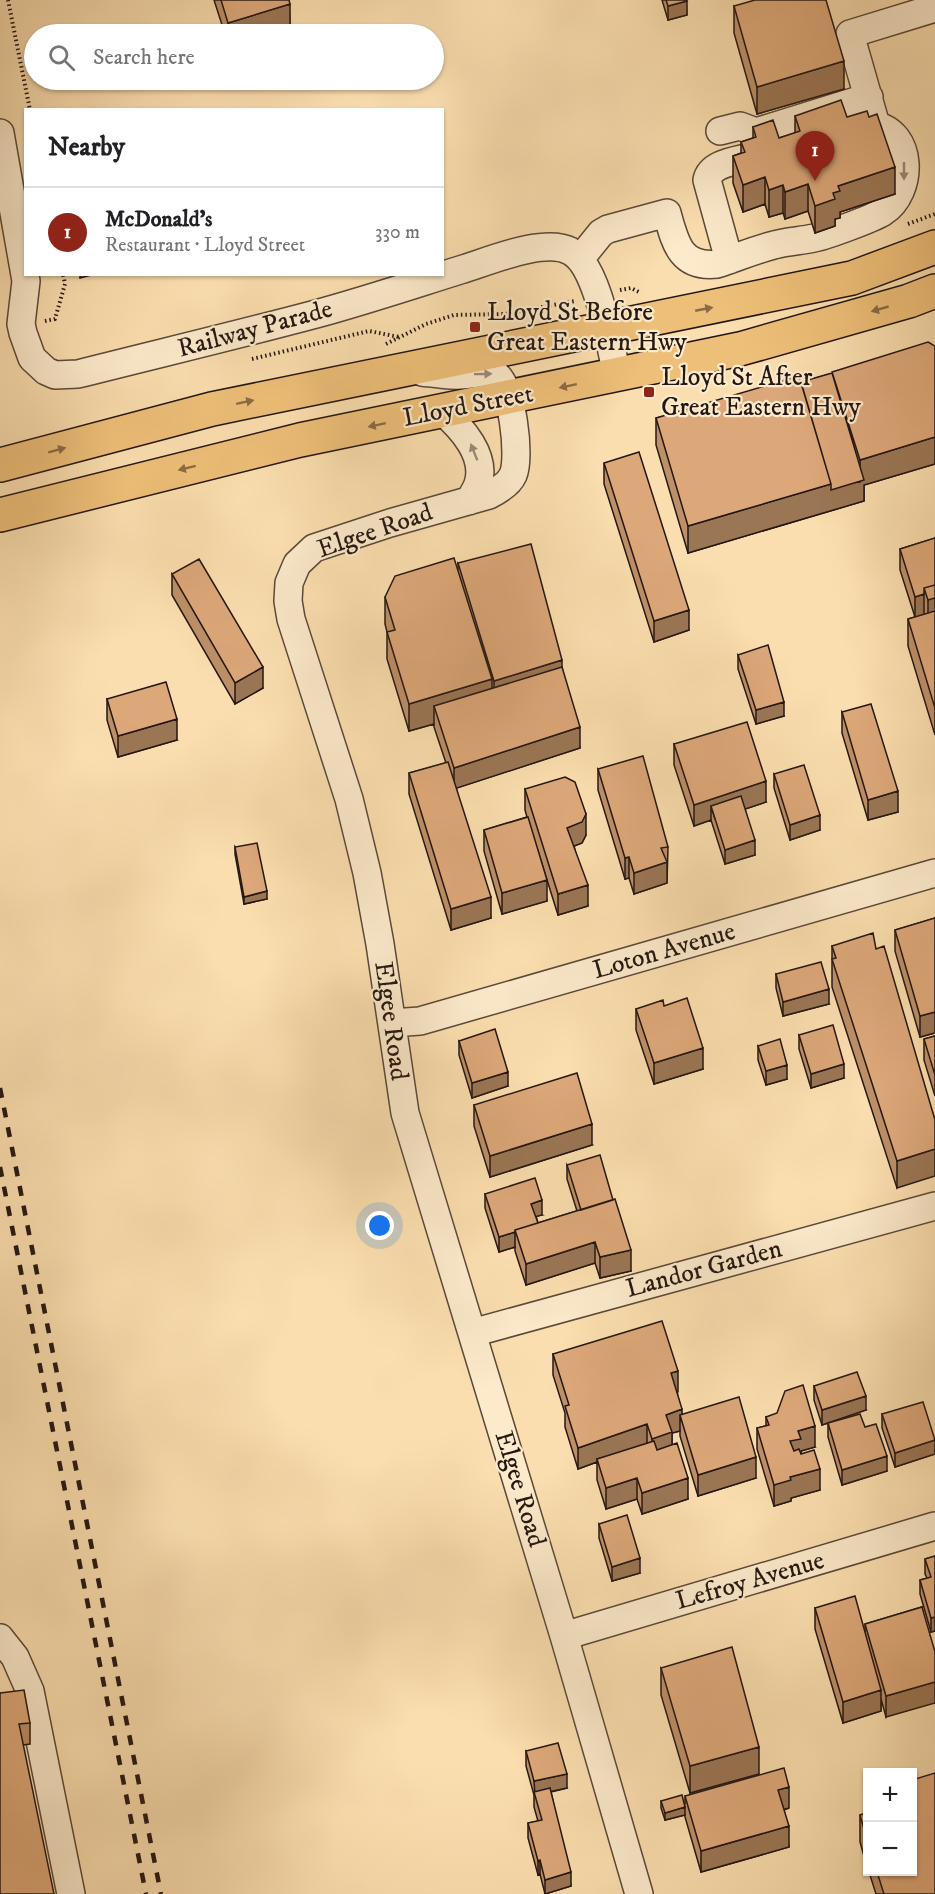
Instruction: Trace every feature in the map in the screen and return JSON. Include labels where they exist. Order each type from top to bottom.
[{"type":"main road","name":"Lloyd Street","points":[[0,465],[212,409],[852,278],[935,247]]},
{"type":"main road","name":"Lloyd Street","points":[[0,515],[300,440],[740,349],[909,301],[935,291]]},
{"type":"street","points":[[876,125],[850,34],[935,8]]},
{"type":"street","points":[[720,131],[740,126],[756,132],[869,97]]},
{"type":"street","points":[[617,375],[593,281],[580,259],[601,233],[667,213],[675,244],[686,257],[708,265],[775,244],[816,238],[880,214],[891,206],[902,191],[904,159],[901,148],[890,133],[876,125],[870,124],[843,132]]},
{"type":"street","name":"Railway Parade","points":[[0,133],[24,271]]},
{"type":"street","points":[[736,257],[719,166],[774,151]]},
{"type":"street","name":"Railway Parade","points":[[444,275],[546,246],[561,247],[572,251],[580,259]]},
{"type":"street","name":"Railway Parade","points":[[25,276],[21,324],[32,358],[46,371],[55,375],[78,374],[317,314],[441,276]]},
{"type":"street","name":"Elgee Road","points":[[404,369],[447,376],[486,372],[495,375],[504,384],[517,436],[517,456],[513,476],[500,489],[489,495],[390,523],[314,548],[297,564],[290,583],[288,602],[291,619],[349,799],[367,873],[405,1113],[564,1636],[639,1894]]},
{"type":"street","points":[[442,411],[457,424],[469,440],[480,470],[478,485],[469,501]]},
{"type":"street","name":"Loton Avenue","points":[[392,1023],[420,1021],[935,873]]},
{"type":"street","name":"Landor Garden","points":[[472,1333],[935,1206]]},
{"type":"street","name":"Lefroy Avenue","points":[[564,1636],[935,1526]]},
{"type":"street","points":[[0,1638],[15,1657],[30,1691],[71,1894]]},
{"type":"path","points":[[8,0],[24,80]]},
{"type":"path","points":[[26,90],[30,108]]},
{"type":"path","points":[[21,324],[55,319],[65,284],[63,276]]},
{"type":"building","points":[[221,0],[289,0],[290,4],[228,23]]},
{"type":"building","points":[[666,0],[686,0],[687,1],[668,6]]},
{"type":"building","points":[[755,0],[826,0],[844,61],[757,87],[734,6]]},
{"type":"building","points":[[841,100],[847,117],[867,111],[869,117],[877,114],[895,167],[838,186],[840,191],[833,193],[835,199],[815,206],[808,184],[785,192],[783,185],[769,190],[765,177],[743,185],[733,156],[745,152],[741,142],[756,137],[753,127],[773,120],[779,138],[800,131],[795,116]]},
{"type":"building","points":[[928,342],[935,346],[935,437],[860,460],[832,372]]},
{"type":"building","points":[[832,373],[864,480],[831,490],[801,382]]},
{"type":"building","points":[[799,376],[831,484],[688,526],[656,418]]},
{"type":"building","points":[[639,452],[689,610],[654,621],[604,463]]},
{"type":"building","points":[[935,538],[935,585],[924,588],[924,594],[915,597],[900,549]]},
{"type":"building","points":[[531,544],[562,660],[494,681],[458,563]]},
{"type":"building","points":[[454,558],[492,679],[409,704],[387,632],[395,630],[385,597],[395,576]]},
{"type":"building","points":[[199,559],[263,667],[235,683],[172,574]]},
{"type":"building","points":[[935,585],[935,598],[928,600],[924,588]]},
{"type":"building","points":[[935,611],[935,708],[908,619]]},
{"type":"building","points":[[768,645],[784,702],[756,710],[738,655]]},
{"type":"building","points":[[562,667],[580,727],[454,768],[434,706]]},
{"type":"building","points":[[166,682],[177,719],[118,736],[107,699]]},
{"type":"building","points":[[871,704],[898,791],[868,800],[842,712]]},
{"type":"building","points":[[747,722],[766,781],[694,805],[674,744]]},
{"type":"building","points":[[643,756],[668,847],[661,848],[667,862],[634,873],[629,857],[625,858],[598,769]]},
{"type":"building","points":[[448,762],[491,897],[451,909],[409,773]]},
{"type":"building","points":[[804,765],[820,815],[790,825],[774,774]]},
{"type":"building","points":[[565,777],[575,782],[586,814],[582,822],[567,828],[588,885],[558,894],[525,789]]},
{"type":"building","points":[[741,796],[755,840],[725,850],[711,806]]},
{"type":"building","points":[[528,817],[547,880],[502,893],[484,830]]},
{"type":"building","points":[[257,843],[267,891],[244,897],[235,847]]},
{"type":"building","points":[[935,918],[935,1012],[920,1016],[895,930]]},
{"type":"building","points":[[873,933],[876,949],[884,946],[935,1120],[935,1149],[897,1161],[832,959],[836,958],[832,946]]},
{"type":"building","points":[[821,962],[829,989],[783,1002],[776,974]]},
{"type":"building","points":[[687,998],[703,1048],[654,1063],[636,1009],[663,1000],[664,1006]]},
{"type":"building","points":[[833,1025],[844,1064],[811,1074],[799,1035]]},
{"type":"building","points":[[495,1029],[508,1072],[472,1083],[459,1041]]},
{"type":"building","points":[[935,1036],[935,1075],[924,1039]]},
{"type":"building","points":[[780,1039],[787,1065],[766,1071],[758,1046]]},
{"type":"building","points":[[577,1073],[592,1124],[490,1156],[474,1105]]},
{"type":"building","points":[[600,1155],[613,1200],[581,1210],[567,1165]]},
{"type":"building","points":[[535,1178],[542,1200],[531,1204],[538,1223],[499,1237],[485,1194]]},
{"type":"building","points":[[615,1199],[631,1250],[600,1257],[595,1242],[526,1264],[515,1230]]},
{"type":"building","points":[[662,1321],[678,1371],[671,1373],[682,1409],[666,1415],[672,1432],[652,1439],[647,1424],[578,1448],[565,1406],[569,1405],[553,1354]]},
{"type":"building","points":[[857,1372],[866,1396],[822,1410],[814,1386]]},
{"type":"building","points":[[803,1385],[815,1426],[798,1431],[801,1439],[790,1441],[794,1451],[799,1449],[801,1454],[814,1450],[820,1469],[790,1477],[791,1480],[774,1485],[757,1428],[769,1425],[766,1417],[777,1413],[785,1391]]},
{"type":"building","points":[[739,1397],[756,1457],[698,1475],[680,1415]]},
{"type":"building","points":[[923,1402],[935,1440],[895,1453],[882,1414]]},
{"type":"building","points":[[860,1414],[865,1427],[876,1424],[887,1456],[842,1470],[828,1423]]},
{"type":"building","points":[[654,1441],[657,1450],[677,1443],[688,1478],[642,1493],[637,1478],[606,1488],[597,1459]]},
{"type":"building","points":[[627,1515],[640,1558],[612,1567],[599,1524]]},
{"type":"building","points":[[935,1556],[935,1617],[931,1618],[920,1580],[931,1577],[925,1559]]},
{"type":"building","points":[[855,1596],[881,1690],[843,1702],[815,1608]]},
{"type":"building","points":[[922,1607],[935,1652],[935,1682],[886,1696],[865,1624]]},
{"type":"building","points":[[732,1647],[759,1747],[690,1766],[661,1668]]},
{"type":"building","points":[[24,1690],[30,1723],[19,1724],[54,1894],[0,1894],[0,1693]]},
{"type":"building","points":[[558,1743],[567,1774],[534,1781],[526,1751]]},
{"type":"building","points":[[784,1768],[789,1787],[778,1790],[789,1826],[701,1851],[685,1796]]},
{"type":"building","points":[[935,1773],[935,1894],[884,1894],[878,1876],[917,1876],[917,1778]]},
{"type":"building","points":[[550,1788],[571,1872],[545,1880],[528,1823],[542,1820],[534,1792]]},
{"type":"building","points":[[682,1795],[685,1807],[665,1813],[661,1801]]},
{"type":"railway","points":[[0,1088],[161,1894]]},
{"type":"railway","points":[[0,1167],[146,1894]]},
{"type":"place","name":"McDonald's","points":[[815,181]]},
{"type":"place","name":"Lloyd St Before Great Eastern Hwy","points":[[475,327]]},
{"type":"place","name":"Lloyd St After Great Eastern Hwy","points":[[649,392]]}]
